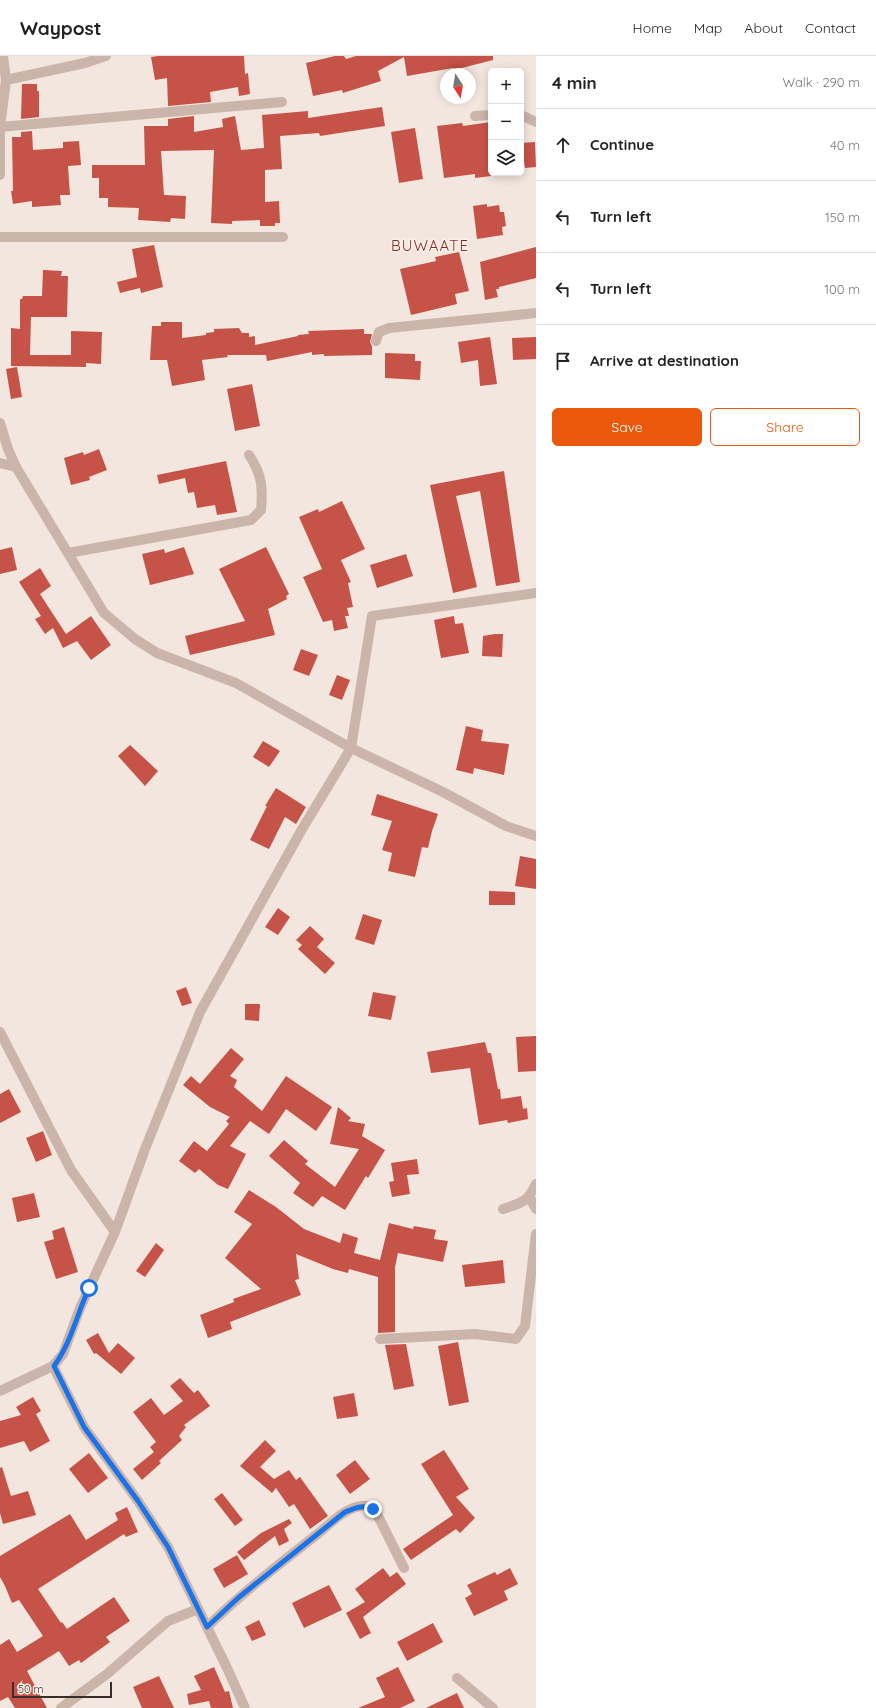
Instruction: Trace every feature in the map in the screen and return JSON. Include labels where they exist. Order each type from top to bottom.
[{"type":"street","points":[[0,175],[0,127],[6,80],[3,56]]},
{"type":"street","points":[[6,80],[85,63],[106,56]]},
{"type":"street","points":[[0,127],[282,102]]},
{"type":"street","points":[[475,116],[488,115]]},
{"type":"street","points":[[524,116],[536,122]]},
{"type":"street","points":[[0,237],[283,237]]},
{"type":"street","points":[[376,341],[379,332],[389,328],[536,313]]},
{"type":"street","points":[[0,423],[8,449],[16,467],[104,613],[135,639],[157,654],[236,683],[351,748],[443,792],[506,826],[536,836]]},
{"type":"street","points":[[68,553],[251,520],[261,510],[263,490],[257,467],[249,455]]},
{"type":"street","points":[[0,463],[16,467]]},
{"type":"street","points":[[0,1390],[54,1366],[63,1354],[80,1308],[115,1232],[145,1149],[200,1012],[301,831],[351,748],[372,616],[536,593]]},
{"type":"street","points":[[0,1032],[71,1170],[115,1232]]},
{"type":"street","points":[[503,1209],[522,1203],[530,1198],[536,1184]]},
{"type":"street","points":[[530,1198],[536,1209]]},
{"type":"street","points":[[380,1339],[475,1334],[516,1339],[525,1326],[536,1234]]},
{"type":"street","points":[[54,1366],[84,1427],[138,1501],[168,1547],[245,1708]]},
{"type":"street","points":[[207,1627],[238,1598],[282,1561],[345,1512],[360,1506],[368,1506],[377,1514],[404,1568]]},
{"type":"street","points":[[61,1708],[106,1674],[168,1621],[198,1608]]},
{"type":"street","points":[[457,1678],[493,1708]]},
{"type":"building","points":[[244,56],[245,74],[248,73],[250,94],[239,96],[238,87],[210,92],[211,102],[168,106],[167,78],[155,80],[151,57]]},
{"type":"building","points":[[335,56],[344,56],[346,59],[356,56],[493,56],[493,60],[462,68],[440,68],[440,70],[407,76],[404,57],[378,71],[381,81],[343,93],[342,90],[313,96],[306,63]]},
{"type":"building","points":[[22,84],[37,84],[37,91],[39,91],[39,117],[21,119]]},
{"type":"building","points":[[382,107],[385,126],[320,136],[319,133],[280,136],[282,169],[265,170],[265,202],[279,201],[280,223],[275,223],[275,226],[260,226],[260,220],[232,221],[232,224],[211,223],[214,150],[161,151],[164,195],[186,196],[185,219],[171,218],[170,222],[138,220],[139,208],[108,207],[108,198],[99,198],[99,178],[92,178],[92,165],[145,165],[144,126],[168,126],[168,119],[194,116],[194,132],[223,127],[222,119],[235,116],[241,150],[264,148],[262,115],[308,111],[308,118]]},
{"type":"building","points":[[488,122],[488,176],[491,176],[475,178],[475,174],[444,178],[437,126],[462,123],[463,126]]},
{"type":"building","points":[[415,128],[423,179],[399,183],[391,132]]},
{"type":"building","points":[[32,131],[33,150],[63,148],[63,142],[79,141],[81,165],[68,166],[70,195],[60,195],[61,205],[32,207],[32,201],[13,204],[11,191],[13,191],[12,137],[21,137],[21,132]]},
{"type":"building","points":[[535,142],[536,167],[525,168],[524,143]]},
{"type":"building","points":[[487,204],[487,207],[499,205],[500,212],[504,212],[506,226],[502,227],[503,235],[477,239],[473,206]]},
{"type":"building","points":[[154,245],[163,287],[141,293],[140,288],[120,293],[117,282],[137,277],[132,249]]},
{"type":"building","points":[[536,247],[536,278],[499,287],[499,289],[496,289],[498,297],[485,300],[480,262]]},
{"type":"building","points":[[459,252],[469,291],[455,294],[457,304],[411,315],[400,269],[436,261],[435,257]]},
{"type":"building","points":[[43,270],[62,271],[61,276],[68,276],[67,317],[31,317],[30,355],[71,355],[71,331],[102,332],[101,364],[86,363],[86,367],[11,366],[11,328],[20,329],[20,299],[22,299],[23,296],[42,296]]},
{"type":"building","points":[[161,322],[182,322],[182,338],[206,335],[206,333],[214,332],[214,329],[239,328],[242,333],[249,333],[249,337],[255,336],[255,345],[298,335],[309,334],[308,331],[364,329],[364,334],[372,334],[370,342],[372,346],[372,355],[324,356],[324,354],[312,355],[312,352],[267,361],[266,355],[227,355],[228,357],[202,360],[205,380],[172,386],[167,360],[150,360],[152,326],[161,326]]},
{"type":"building","points":[[490,337],[497,384],[480,386],[478,360],[461,363],[458,342]]},
{"type":"building","points":[[536,337],[536,359],[513,360],[512,338]]},
{"type":"building","points":[[385,353],[415,354],[415,361],[421,361],[420,380],[385,378]]},
{"type":"building","points":[[17,367],[22,397],[11,399],[6,369]]},
{"type":"building","points":[[252,384],[260,426],[235,431],[227,389]]},
{"type":"building","points":[[99,449],[107,470],[89,477],[90,480],[71,485],[64,458],[83,452],[84,455]]},
{"type":"building","points":[[226,461],[237,512],[217,515],[215,505],[197,508],[194,492],[188,493],[185,478],[159,484],[157,475]]},
{"type":"building","points":[[504,471],[520,582],[496,586],[480,491],[456,496],[477,587],[453,593],[430,485]]},
{"type":"building","points":[[342,501],[365,549],[341,560],[351,582],[348,583],[353,607],[347,608],[349,616],[345,616],[348,628],[334,631],[332,620],[323,622],[303,577],[322,569],[299,517],[318,509],[319,512]]},
{"type":"building","points":[[12,547],[17,570],[0,574],[0,550]]},
{"type":"building","points":[[184,547],[194,574],[150,585],[142,554],[164,549],[165,553]]},
{"type":"building","points":[[266,547],[289,594],[286,596],[287,599],[268,609],[275,635],[190,655],[185,636],[245,621],[219,569]]},
{"type":"building","points":[[406,554],[413,576],[377,588],[370,565]]},
{"type":"building","points":[[40,568],[51,586],[40,594],[66,634],[91,616],[111,645],[91,660],[77,641],[63,648],[53,628],[45,634],[35,619],[41,616],[19,582]]},
{"type":"building","points":[[454,616],[455,624],[463,623],[469,653],[441,658],[434,620]]},
{"type":"building","points":[[503,634],[502,657],[482,656],[483,636]]},
{"type":"building","points":[[301,649],[318,655],[309,676],[293,670]]},
{"type":"building","points":[[337,675],[350,680],[342,700],[329,695]]},
{"type":"building","points":[[466,726],[483,730],[481,741],[509,744],[504,775],[474,768],[473,774],[456,770]]},
{"type":"building","points":[[263,741],[280,751],[269,767],[253,757]]},
{"type":"building","points":[[130,745],[158,771],[145,786],[118,756]]},
{"type":"building","points":[[276,788],[306,807],[296,824],[285,817],[269,849],[250,840],[267,806],[265,806]]},
{"type":"building","points":[[377,794],[438,814],[428,848],[422,847],[415,877],[388,871],[392,853],[382,850],[392,821],[371,815]]},
{"type":"building","points":[[520,856],[536,859],[536,889],[515,886]]},
{"type":"building","points":[[489,891],[515,892],[515,905],[489,905]]},
{"type":"building","points":[[278,908],[290,917],[278,935],[265,927]]},
{"type":"building","points":[[363,914],[382,920],[374,945],[355,939]]},
{"type":"building","points":[[310,926],[324,939],[317,947],[335,963],[325,974],[298,949],[302,945],[296,940]]},
{"type":"building","points":[[186,987],[192,1003],[182,1006],[176,991]]},
{"type":"building","points":[[373,992],[396,996],[391,1020],[368,1016]]},
{"type":"building","points":[[245,1004],[260,1004],[259,1021],[245,1020]]},
{"type":"building","points":[[536,1036],[536,1071],[518,1072],[516,1037]]},
{"type":"building","points":[[485,1042],[488,1053],[491,1053],[501,1099],[521,1096],[523,1109],[527,1108],[528,1119],[508,1123],[507,1120],[479,1125],[470,1068],[431,1073],[427,1052]]},
{"type":"building","points":[[231,1048],[244,1059],[230,1076],[237,1080],[234,1087],[262,1111],[286,1076],[332,1107],[316,1131],[286,1109],[269,1134],[250,1121],[230,1146],[246,1154],[228,1189],[218,1185],[199,1169],[195,1173],[179,1161],[194,1141],[207,1151],[229,1124],[226,1121],[230,1117],[210,1107],[183,1085],[191,1076],[200,1084]]},
{"type":"building","points":[[9,1089],[21,1112],[0,1123],[0,1094]]},
{"type":"building","points":[[338,1107],[351,1118],[348,1121],[365,1124],[362,1136],[385,1150],[368,1178],[366,1176],[345,1210],[322,1196],[313,1207],[293,1193],[300,1183],[269,1156],[284,1140],[308,1161],[305,1164],[335,1187],[359,1149],[330,1144]]},
{"type":"building","points":[[43,1131],[52,1155],[36,1162],[26,1138]]},
{"type":"building","points":[[417,1159],[419,1174],[407,1175],[410,1194],[392,1197],[389,1182],[394,1181],[391,1163]]},
{"type":"building","points":[[249,1190],[276,1207],[304,1229],[340,1243],[343,1233],[358,1238],[354,1253],[380,1260],[389,1223],[413,1229],[414,1226],[436,1230],[434,1239],[448,1241],[443,1262],[398,1253],[395,1267],[395,1332],[378,1333],[378,1277],[349,1269],[348,1273],[333,1269],[296,1254],[299,1279],[295,1280],[301,1295],[230,1322],[232,1329],[208,1338],[200,1315],[234,1302],[233,1299],[261,1289],[225,1258],[252,1224],[234,1212]]},
{"type":"building","points":[[34,1193],[40,1217],[17,1222],[12,1198]]},
{"type":"building","points":[[64,1227],[78,1272],[56,1279],[44,1242],[54,1239],[52,1231]]},
{"type":"building","points":[[156,1243],[164,1250],[145,1277],[136,1271]]},
{"type":"building","points":[[503,1260],[505,1283],[465,1287],[462,1265]]},
{"type":"building","points":[[98,1333],[109,1353],[118,1343],[135,1358],[121,1374],[96,1353],[94,1354],[86,1340]]},
{"type":"building","points":[[458,1342],[469,1402],[449,1406],[438,1346]]},
{"type":"building","points":[[406,1344],[414,1386],[394,1390],[385,1345]]},
{"type":"building","points":[[180,1378],[194,1393],[198,1390],[210,1406],[184,1425],[186,1427],[179,1436],[182,1440],[159,1461],[161,1463],[142,1480],[133,1469],[154,1452],[150,1447],[156,1442],[133,1412],[151,1398],[164,1415],[183,1401],[170,1386]]},
{"type":"building","points":[[354,1393],[358,1416],[337,1419],[333,1397]]},
{"type":"building","points":[[33,1397],[41,1411],[36,1414],[50,1441],[30,1452],[24,1441],[0,1448],[0,1421],[21,1415],[16,1407]]},
{"type":"building","points":[[265,1440],[276,1451],[260,1467],[274,1479],[289,1470],[296,1480],[300,1477],[328,1516],[310,1529],[294,1504],[289,1507],[276,1488],[272,1493],[240,1466]]},
{"type":"building","points":[[444,1450],[469,1489],[456,1497],[475,1518],[460,1533],[456,1529],[411,1560],[403,1549],[453,1515],[421,1464]]},
{"type":"building","points":[[89,1453],[108,1478],[88,1493],[69,1469]]},
{"type":"building","points":[[355,1460],[370,1479],[350,1494],[336,1475]]},
{"type":"building","points":[[2,1467],[11,1496],[28,1491],[36,1515],[3,1524],[0,1513],[0,1468]]},
{"type":"building","points":[[222,1493],[243,1520],[235,1526],[214,1499]]},
{"type":"building","points":[[127,1507],[138,1532],[126,1537],[124,1534],[38,1589],[61,1623],[62,1622],[67,1629],[114,1597],[130,1621],[106,1637],[110,1642],[81,1663],[79,1660],[69,1666],[59,1651],[27,1671],[47,1708],[15,1708],[8,1697],[0,1701],[0,1645],[9,1639],[17,1652],[43,1636],[19,1600],[12,1603],[0,1577],[0,1556],[70,1514],[86,1540],[118,1520],[115,1513]]},
{"type":"building","points":[[289,1519],[292,1523],[284,1529],[289,1541],[279,1546],[275,1536],[244,1560],[237,1552],[261,1533]]},
{"type":"building","points":[[237,1555],[248,1574],[224,1588],[213,1569]]},
{"type":"building","points":[[383,1568],[390,1577],[397,1572],[406,1584],[363,1617],[371,1633],[360,1639],[346,1613],[365,1602],[355,1589]]},
{"type":"building","points":[[510,1568],[518,1584],[504,1591],[508,1600],[474,1616],[465,1598],[472,1594],[467,1585],[495,1572],[497,1575]]},
{"type":"building","points":[[329,1585],[342,1610],[304,1628],[292,1603]]},
{"type":"building","points":[[259,1620],[266,1635],[252,1641],[245,1627]]},
{"type":"building","points":[[433,1623],[443,1642],[407,1661],[397,1642]]},
{"type":"building","points":[[214,1667],[225,1692],[229,1691],[233,1708],[211,1708],[209,1701],[189,1705],[187,1694],[201,1690],[194,1676]]},
{"type":"building","points":[[398,1667],[415,1701],[400,1708],[358,1708],[385,1697],[376,1678]]},
{"type":"building","points":[[159,1676],[174,1708],[142,1708],[133,1687]]},
{"type":"building","points":[[457,1693],[464,1708],[426,1708]]},
{"type":"district","name":"BUWAATE","points":[[430,245]]},
{"type":"route","points":[[89,1288],[63,1354],[54,1366],[84,1427],[138,1501],[168,1547],[207,1627],[222,1612],[282,1561],[345,1512],[360,1506],[368,1506],[373,1509]]}]
